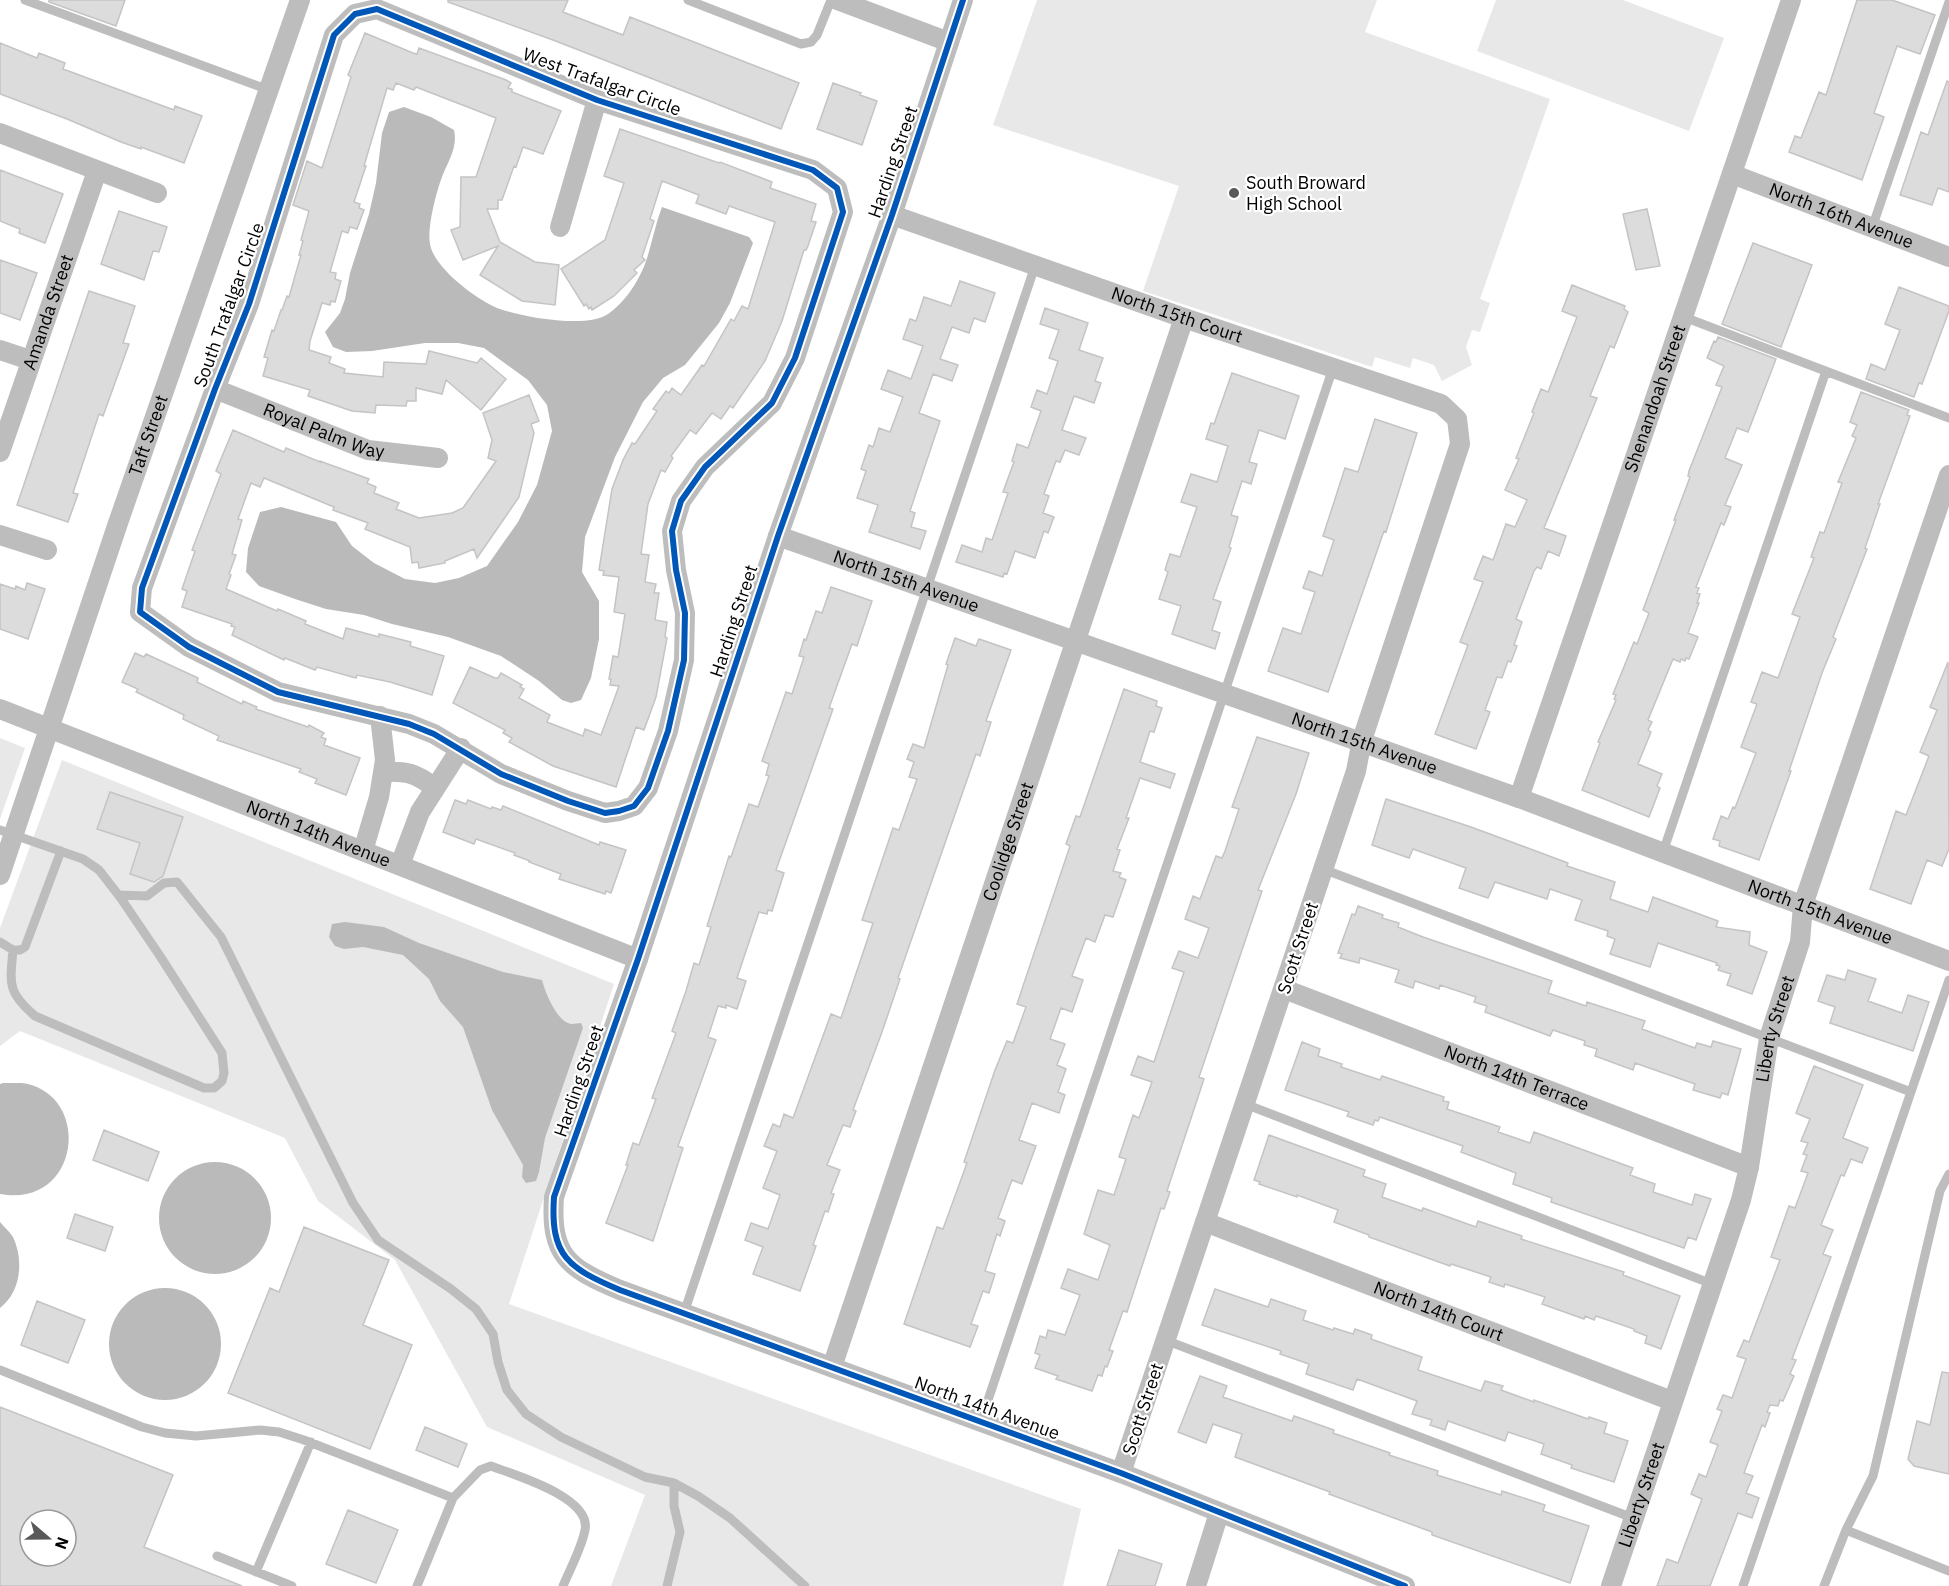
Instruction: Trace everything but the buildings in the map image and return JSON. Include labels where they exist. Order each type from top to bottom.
[{"type":"street","name":"Taft Street","points":[[0,874],[7,832],[50,728],[118,523],[300,0]]},
{"type":"street","points":[[837,0],[949,42]]},
{"type":"street","name":"Harding Street","points":[[563,1252],[556,1241],[552,1223],[554,1197],[639,958],[778,536],[892,215],[963,0]]},
{"type":"street","name":"Shenandoah Street","points":[[1519,798],[1790,0]]},
{"type":"street","name":"West Trafalgar Circle","points":[[355,14],[377,9],[597,100],[813,170],[837,188],[843,212],[795,358],[772,403],[705,467],[681,501],[672,531],[676,570],[685,613],[684,660],[668,731],[648,788],[634,806],[619,812],[605,813],[501,774],[461,748]]},
{"type":"street","name":"South Trafalgar Circle","points":[[355,14],[334,35],[249,304],[215,389],[142,588],[140,612],[189,647],[278,692],[381,716]]},
{"type":"street","points":[[560,227],[597,100]]},
{"type":"street","points":[[0,133],[157,194]]},
{"type":"street","name":"Amanda Street","points":[[0,452],[97,171]]},
{"type":"street","name":"North 16th Avenue","points":[[1732,174],[1949,257]]},
{"type":"street","name":"North 15th Court","points":[[892,215],[1184,318],[1441,404],[1457,419]]},
{"type":"street","name":"Coolidge Street","points":[[832,1366],[1184,318]]},
{"type":"street","points":[[0,350],[30,360]]},
{"type":"street","name":"Royal Palm Way","points":[[215,389],[368,450],[438,458]]},
{"type":"street","name":"Scott Street","points":[[1121,1473],[1356,771],[1362,740],[1460,444],[1457,419]]},
{"type":"street","name":"Liberty Street","points":[[1611,1586],[1741,1200],[1749,1167],[1769,1038],[1800,942],[1803,905],[1949,475]]},
{"type":"street","points":[[0,535],[47,550]]},
{"type":"street","name":"North 15th Avenue","points":[[778,536],[1362,740],[1949,961]]},
{"type":"street","name":"North 14th Avenue","points":[[0,709],[639,958]]},
{"type":"street","points":[[363,850],[384,772],[381,716],[434,734],[461,748],[420,812],[400,865]]},
{"type":"street","points":[[384,772],[408,772],[419,776],[435,787]]},
{"type":"street","name":"North 14th Terrace","points":[[1284,989],[1749,1167]]},
{"type":"street","name":"North 14th Court","points":[[1205,1222],[1672,1401]]},
{"type":"street","name":"North 14th Avenue","points":[[563,1252],[574,1267],[595,1280],[1121,1473],[1405,1586]]},
{"type":"street","points":[[1196,1586],[1219,1513]]},
{"type":"lane","points":[[25,0],[269,90]]},
{"type":"lane","points":[[688,0],[801,44],[811,42],[817,35],[831,0]]},
{"type":"lane","points":[[1872,228],[1949,2]]},
{"type":"lane","points":[[684,1313],[1035,266]]},
{"type":"lane","points":[[1684,317],[1949,418]]},
{"type":"lane","points":[[981,1421],[1333,368]]},
{"type":"lane","points":[[1663,852],[1826,371]]},
{"type":"lane","points":[[7,832],[83,859],[99,870],[118,894],[222,1053],[224,1073],[222,1081],[214,1088],[204,1088],[35,1016],[20,1003],[10,981],[13,950]]},
{"type":"lane","points":[[0,942],[13,950],[25,947],[61,851]]},
{"type":"lane","points":[[1323,869],[1911,1092]]},
{"type":"lane","points":[[118,894],[147,896],[164,883],[177,882],[220,937],[353,1203],[378,1240],[451,1289],[476,1309],[493,1334],[498,1362],[507,1390],[526,1414],[561,1437],[645,1478],[674,1483],[698,1496],[730,1518],[805,1586]]},
{"type":"lane","points":[[1743,1586],[1949,980]]},
{"type":"lane","points":[[1245,1104],[1712,1284]]},
{"type":"lane","points":[[1824,1586],[1846,1530],[1873,1476],[1940,1191],[1949,1174]]},
{"type":"lane","points":[[1165,1340],[1633,1518]]},
{"type":"lane","points":[[0,1370],[142,1427],[165,1433],[196,1436],[260,1430],[279,1432],[311,1442],[453,1498]]},
{"type":"lane","points":[[256,1572],[311,1442]]},
{"type":"lane","points":[[417,1586],[453,1498],[480,1470],[491,1466],[547,1488],[569,1500],[584,1518],[586,1528],[563,1586]]},
{"type":"lane","points":[[666,1586],[680,1532],[674,1506],[674,1483]]},
{"type":"lane","points":[[1846,1530],[1949,1571]]},
{"type":"lane","points":[[218,1556],[292,1586]]},
{"type":"shaded area","name":"South Broward High School","points":[[1037,0],[1377,0],[1365,32],[1550,99],[1480,299],[1490,303],[1480,332],[1472,330],[1466,347],[1472,365],[1442,381],[1434,365],[1413,358],[1410,368],[1375,357],[1372,367],[1143,291],[1179,186],[993,125]]},
{"type":"shaded area","points":[[1496,0],[1623,0],[1724,38],[1689,131],[1477,51]]},
{"type":"shaded area","points":[[404,107],[431,117],[454,130],[454,149],[440,184],[433,210],[430,244],[439,263],[457,282],[478,298],[497,308],[537,318],[570,321],[585,321],[608,314],[633,288],[642,271],[662,207],[749,237],[753,243],[730,303],[719,323],[685,365],[663,378],[643,402],[615,457],[585,537],[582,572],[599,601],[599,639],[591,678],[581,700],[571,703],[562,700],[539,681],[501,656],[448,637],[364,615],[326,609],[295,599],[259,586],[246,572],[248,548],[260,512],[281,507],[336,522],[352,546],[374,563],[405,579],[435,583],[459,578],[487,566],[518,522],[537,485],[552,431],[547,405],[528,380],[484,348],[458,343],[425,343],[372,351],[346,352],[333,347],[325,332],[340,313],[345,299],[350,273],[369,214],[376,183],[382,133],[389,112]]},
{"type":"shaded area","points":[[0,738],[25,748],[0,819]]},
{"type":"shaded area","points":[[62,760],[614,984],[509,1304],[1081,1509],[1063,1586],[611,1586],[645,1495],[487,1427],[395,1260],[318,1201],[285,1138],[20,1031],[0,1046],[0,928]]},
{"type":"shaded area","points":[[345,922],[384,927],[419,943],[503,972],[542,980],[549,999],[561,1018],[571,1024],[581,1023],[583,1028],[545,1138],[536,1181],[526,1183],[522,1177],[523,1165],[492,1110],[463,1027],[440,1001],[429,979],[403,955],[363,947],[344,949],[335,946],[329,937],[332,924]]},
{"type":"shaded area","points":[[22,1083],[45,1091],[60,1107],[68,1126],[68,1148],[61,1168],[48,1184],[27,1194],[0,1194],[0,1084]]},
{"type":"shaded area","points":[[215,1162],[237,1166],[255,1178],[267,1196],[271,1218],[267,1240],[255,1258],[237,1270],[215,1274],[193,1270],[175,1258],[163,1240],[159,1218],[163,1196],[175,1178],[193,1166]]},
{"type":"shaded area","points":[[0,1222],[13,1237],[19,1256],[19,1265],[16,1285],[0,1308]]},
{"type":"shaded area","points":[[165,1288],[187,1292],[205,1304],[217,1322],[221,1344],[217,1366],[205,1384],[187,1396],[165,1400],[143,1396],[125,1384],[113,1366],[109,1344],[113,1322],[125,1304],[143,1292]]},
{"type":"cycle path","points":[[963,0],[892,215],[778,536],[638,959],[554,1197],[555,1233],[559,1247],[575,1266],[620,1290],[1121,1473],[1405,1586]]},
{"type":"cycle path","points":[[377,9],[597,100],[813,170],[837,188],[843,212],[795,358],[772,403],[705,467],[681,501],[672,531],[676,570],[685,613],[684,660],[668,731],[648,788],[634,806],[619,811],[605,813],[501,774],[434,734],[409,724],[278,692],[189,647],[140,612],[142,588],[215,389],[249,304],[334,35],[355,14],[377,9]]},
{"type":"place","name":"South Broward High School","points":[[1234,193]]}]
